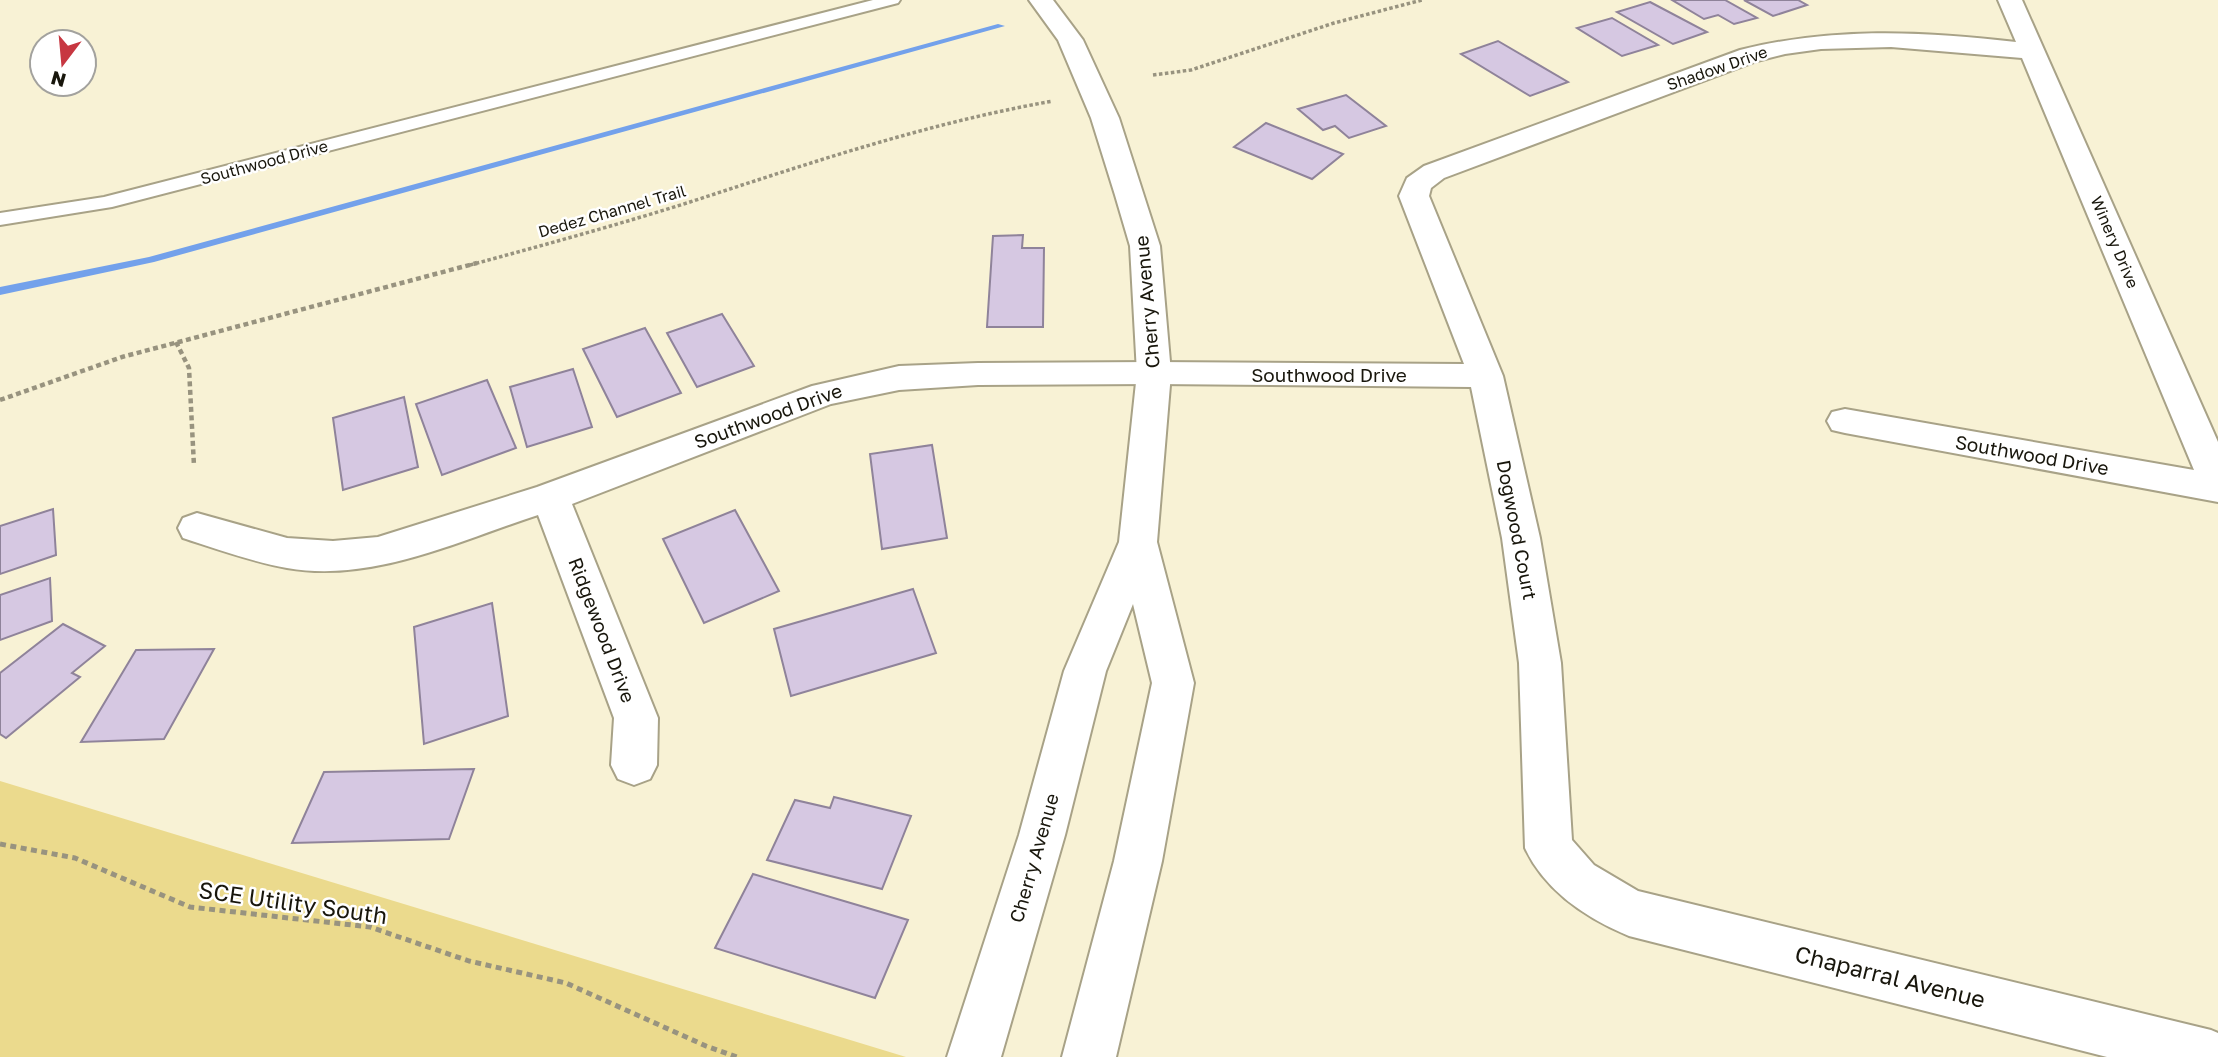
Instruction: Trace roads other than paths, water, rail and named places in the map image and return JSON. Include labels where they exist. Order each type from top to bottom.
[{"type":"street","name":"Cherry Avenue","points":[[974,1057],[1038,848],[1084,671],[1138,542],[1154,373],[1145,246],[1110,130],[1070,40],[1041,0]]},
{"type":"street","name":"Winery Drive","points":[[2010,0],[2218,486]]},
{"type":"street","name":"Shadow Drive","points":[[1417,184],[1434,172],[1489,151],[1749,55],[1786,46],[1842,38],[1887,38],[1934,40],[2034,52]]},
{"type":"street","name":"Dogwood Court","points":[[1417,184],[1414,196],[1486,376],[1521,538],[1540,663],[1549,848],[1577,881]]},
{"type":"street","name":"Southwood Drive","points":[[197,528],[286,553],[332,556],[378,552],[550,498],[848,387],[923,375],[1154,373],[1486,376]]},
{"type":"street","name":"Southwood Drive","points":[[1845,421],[2218,486]]},
{"type":"street","name":"Ridgewood Drive","points":[[550,498],[636,718],[634,765]]},
{"type":"street","name":"Cherry Avenue","points":[[1089,1057],[1138,862],[1173,683],[1138,542]]},
{"type":"street","name":"Chaparral Avenue","points":[[1577,881],[1629,912],[2211,1057]]},
{"type":"lane","name":"Southwood Drive","points":[[0,219],[105,203],[892,0]]},
{"type":"waterway","points":[[0,291],[150,260],[1001,26]]}]
